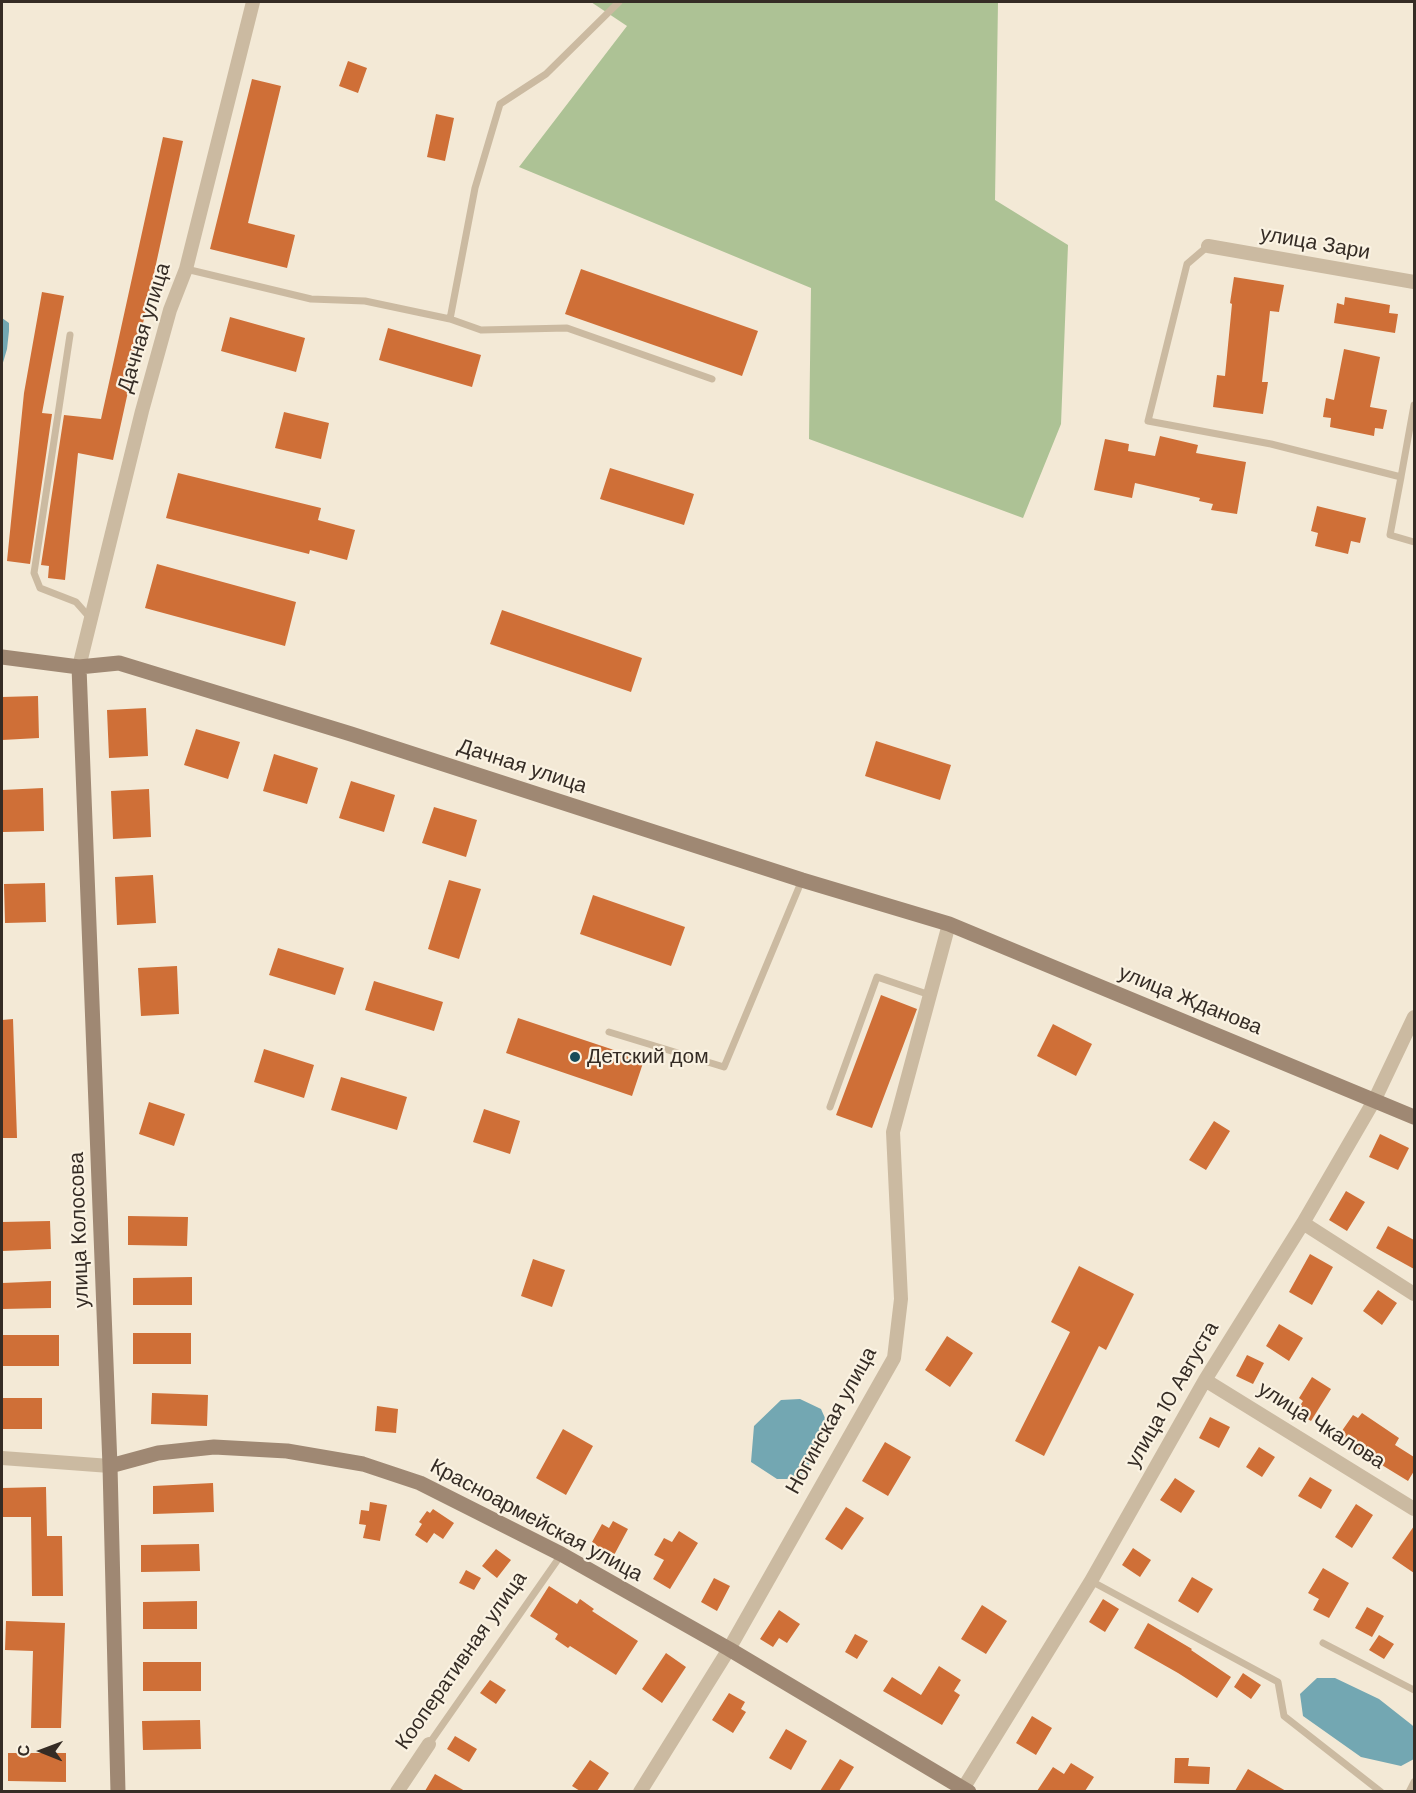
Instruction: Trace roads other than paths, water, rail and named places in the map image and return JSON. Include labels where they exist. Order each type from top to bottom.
[{"type":"main road","name":"Дачная улица","points":[[2,657],[79,667],[119,663],[351,734],[802,880],[949,924]]},
{"type":"main road","name":"улица Колосова","points":[[79,667],[110,1466],[118,1791]]},
{"type":"main road","name":"улица Жданова","points":[[949,924],[1414,1117]]},
{"type":"main road","name":"Красноармейская улица","points":[[110,1466],[158,1453],[214,1447],[287,1451],[363,1464],[420,1483],[561,1554],[729,1649],[964,1790]]},
{"type":"street","name":"Дачная улица","points":[[79,667],[142,411],[170,309],[186,269],[253,2]]},
{"type":"street","name":"улица Зари","points":[[1208,246],[1414,282]]},
{"type":"street","name":"Ногинская улица","points":[[640,1791],[729,1649],[894,1358],[901,1299],[893,1132],[949,924]]},
{"type":"street","name":"улица 10 Августа","points":[[964,1790],[1091,1581],[1204,1380],[1303,1223],[1375,1100],[1414,1017]]},
{"type":"street","points":[[1303,1223],[1414,1294]]},
{"type":"street","name":"улица Чкалова","points":[[1204,1380],[1414,1509]]},
{"type":"street","name":"Красноармейская улица","points":[[2,1458],[110,1466]]},
{"type":"street","name":"Кооперативная улица","points":[[396,1791],[429,1744]]},
{"type":"lane","points":[[450,319],[476,188],[500,104],[546,74],[619,2]]},
{"type":"lane","points":[[1208,246],[1187,264],[1148,421],[1271,444],[1401,477]]},
{"type":"lane","points":[[186,269],[311,299],[365,301],[450,319],[481,330],[567,328],[712,379]]},
{"type":"lane","points":[[70,335],[34,573],[40,588],[76,602],[91,619]]},
{"type":"lane","points":[[1414,405],[1390,535],[1414,542]]},
{"type":"lane","points":[[609,1032],[724,1067],[802,880]]},
{"type":"lane","points":[[830,1107],[877,977],[930,995]]},
{"type":"lane","name":"Кооперативная улица","points":[[429,1744],[561,1554]]},
{"type":"lane","points":[[1091,1581],[1278,1682],[1284,1716],[1381,1791]]},
{"type":"lane","points":[[1323,1642],[1414,1690]]},
{"type":"lane","points":[[1409,1791],[1414,1782]]},
{"type":"water","points":[[2,318],[9,323],[9,331],[2,366]]},
{"type":"water","points":[[800,1399],[821,1409],[825,1418],[825,1430],[805,1473],[792,1479],[777,1479],[751,1462],[754,1426],[781,1400]]},
{"type":"water","points":[[1317,1678],[1335,1678],[1379,1699],[1412,1725],[1414,1727],[1414,1759],[1401,1766],[1361,1757],[1303,1716],[1300,1694]]},
{"type":"place","name":"Детский дом","points":[[575,1057]]}]
